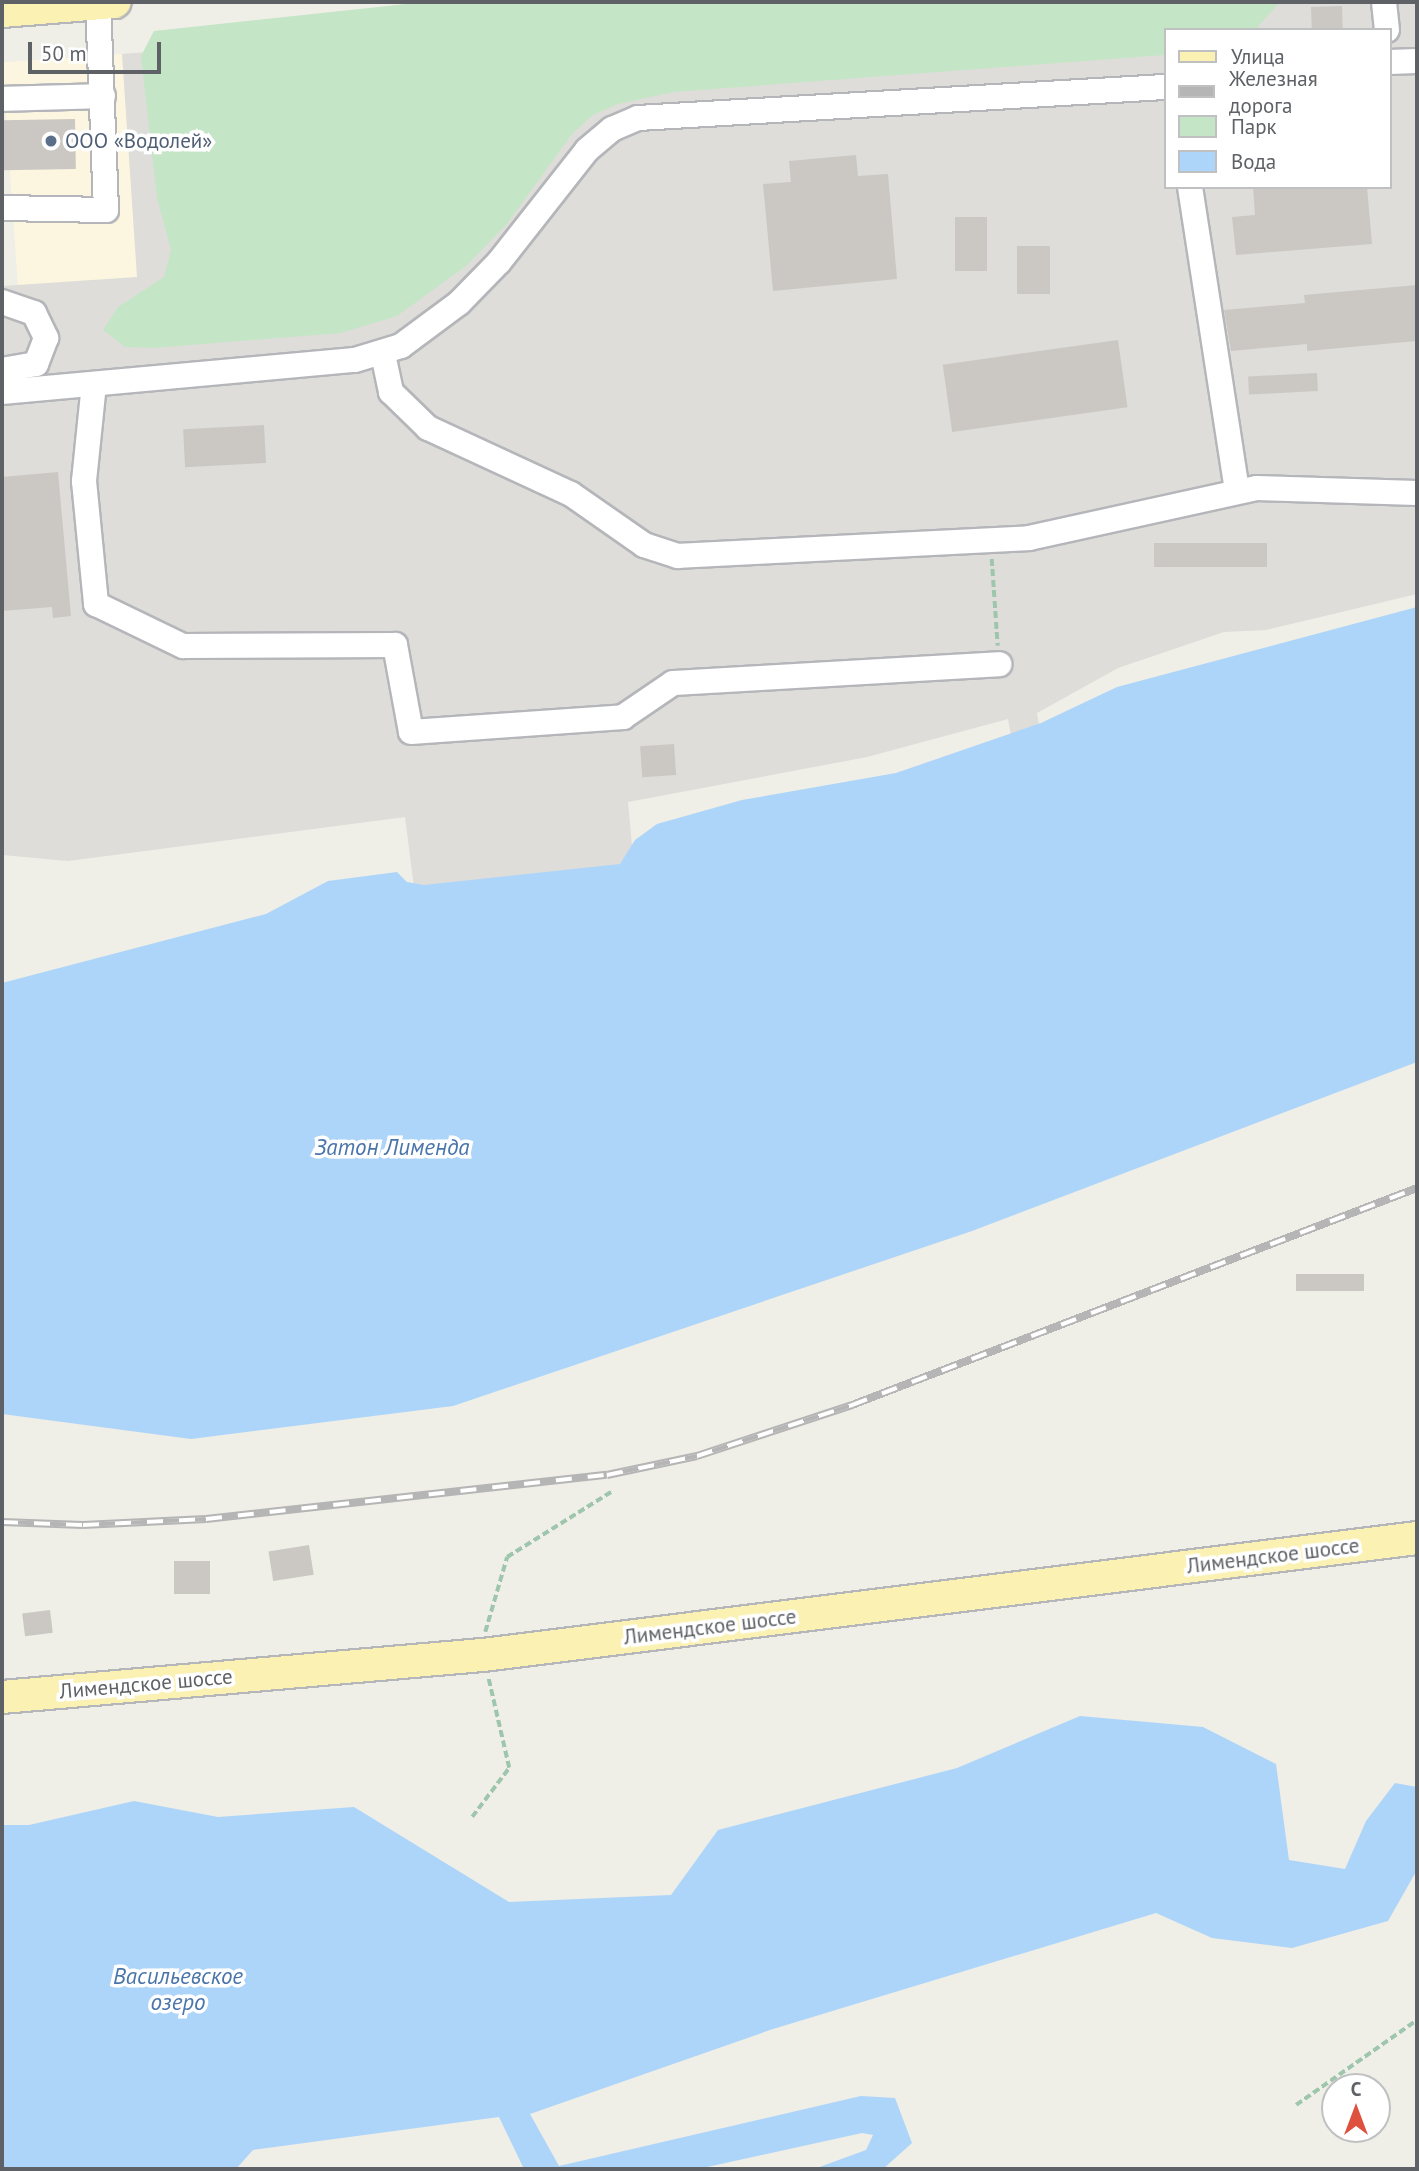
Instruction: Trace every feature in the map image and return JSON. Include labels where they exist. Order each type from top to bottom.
[{"type":"main road","points":[[2,11],[106,3]]},
{"type":"main road","name":"Лимендское шоссе","points":[[2,1697],[483,1655],[1417,1538]]},
{"type":"lane","points":[[1384,2],[1387,28]]},
{"type":"lane","points":[[2,208],[106,209],[103,96],[106,3]]},
{"type":"lane","points":[[1391,62],[1417,61]]},
{"type":"lane","points":[[2,392],[383,354],[424,331],[459,303],[499,262],[587,150],[625,122],[653,116],[1164,87]]},
{"type":"lane","points":[[2,99],[103,96]]},
{"type":"lane","points":[[1190,189],[1237,489]]},
{"type":"lane","points":[[2,302],[34,313],[46,338],[36,364],[2,370]]},
{"type":"lane","points":[[383,354],[391,392],[412,417],[572,494],[659,553],[698,556],[991,536],[1028,538],[1237,489],[1287,487],[1417,493]]},
{"type":"lane","points":[[94,384],[84,481],[96,604],[183,646],[395,645],[411,732],[623,717],[673,682],[999,664]]},
{"type":"path","points":[[991,536],[999,664]]},
{"type":"path","points":[[472,1817],[509,1768],[483,1655],[486,1618],[507,1557],[611,1492]]},
{"type":"path","points":[[1296,2105],[1417,2020]]},
{"type":"shaded area","points":[[792,2],[1417,2],[1417,594],[1266,630],[1224,632],[1118,668],[1037,713],[1047,773],[1019,779],[1008,719],[867,757],[628,802],[635,878],[416,903],[405,817],[68,861],[2,855],[2,286],[137,277],[122,54]]},
{"type":"shaded area","points":[[122,54],[138,277],[18,286],[2,62]]},
{"type":"green space","points":[[425,2],[1280,2],[1257,28],[1164,28],[1164,55],[674,92],[618,104],[593,115],[572,134],[507,224],[466,266],[397,316],[341,333],[153,348],[125,347],[103,330],[118,307],[164,277],[171,250],[157,198],[141,56],[154,31]]},
{"type":"water","name":"Затон Лименда","points":[[1417,607],[1417,1062],[972,1231],[453,1406],[191,1439],[2,1414],[2,983],[266,914],[328,881],[397,872],[407,882],[424,885],[620,864],[635,840],[657,824],[742,800],[896,773],[1041,723],[1117,687]]},
{"type":"water","name":"Васильевское озеро","points":[[1080,1716],[1203,1727],[1276,1764],[1289,1860],[1345,1869],[1366,1821],[1395,1783],[1417,1787],[1417,1870],[1388,1921],[1292,1948],[1212,1938],[1156,1913],[773,2029],[530,2114],[559,2166],[861,2096],[895,2098],[912,2143],[883,2169],[814,2169],[866,2150],[873,2135],[862,2133],[698,2169],[524,2169],[499,2117],[253,2150],[236,2169],[2,2169],[2,1825],[29,1825],[134,1801],[218,1817],[354,1807],[509,1902],[671,1895],[718,1830],[957,1768]]},
{"type":"building","points":[[1342,6],[1343,28],[1312,28],[1311,7]]},
{"type":"building","points":[[75,119],[76,169],[3,170],[2,120]]},
{"type":"building","points":[[856,155],[858,176],[888,174],[897,279],[773,291],[763,184],[791,182],[789,161]]},
{"type":"building","points":[[1253,189],[1367,189],[1372,244],[1236,255],[1232,217],[1255,215]]},
{"type":"building","points":[[955,217],[987,217],[987,271],[955,271]]},
{"type":"building","points":[[1017,246],[1050,246],[1050,294],[1017,294]]},
{"type":"building","points":[[1417,285],[1417,341],[1307,351],[1307,344],[1231,351],[1224,310],[1305,303],[1304,295]]},
{"type":"building","points":[[1118,340],[1127,407],[952,432],[943,365]]},
{"type":"building","points":[[1317,373],[1318,391],[1249,395],[1248,377]]},
{"type":"building","points":[[264,425],[266,463],[185,467],[183,429]]},
{"type":"building","points":[[58,472],[71,616],[53,618],[52,607],[2,611],[2,477]]},
{"type":"building","points":[[1154,543],[1267,543],[1267,567],[1154,567]]},
{"type":"building","points":[[674,744],[676,775],[642,777],[640,746]]},
{"type":"building","points":[[1296,1274],[1364,1274],[1364,1291],[1296,1291]]},
{"type":"building","points":[[309,1545],[314,1575],[273,1581],[269,1551]]},
{"type":"building","points":[[174,1561],[210,1561],[210,1594],[174,1594]]},
{"type":"building","points":[[50,1610],[53,1633],[25,1636],[22,1613]]},
{"type":"railway","points":[[2,1522],[83,1525],[206,1519],[607,1475],[697,1456],[852,1405],[1417,1188]]},
{"type":"place","name":"ООО «Водолей»","points":[[51,141]]}]
